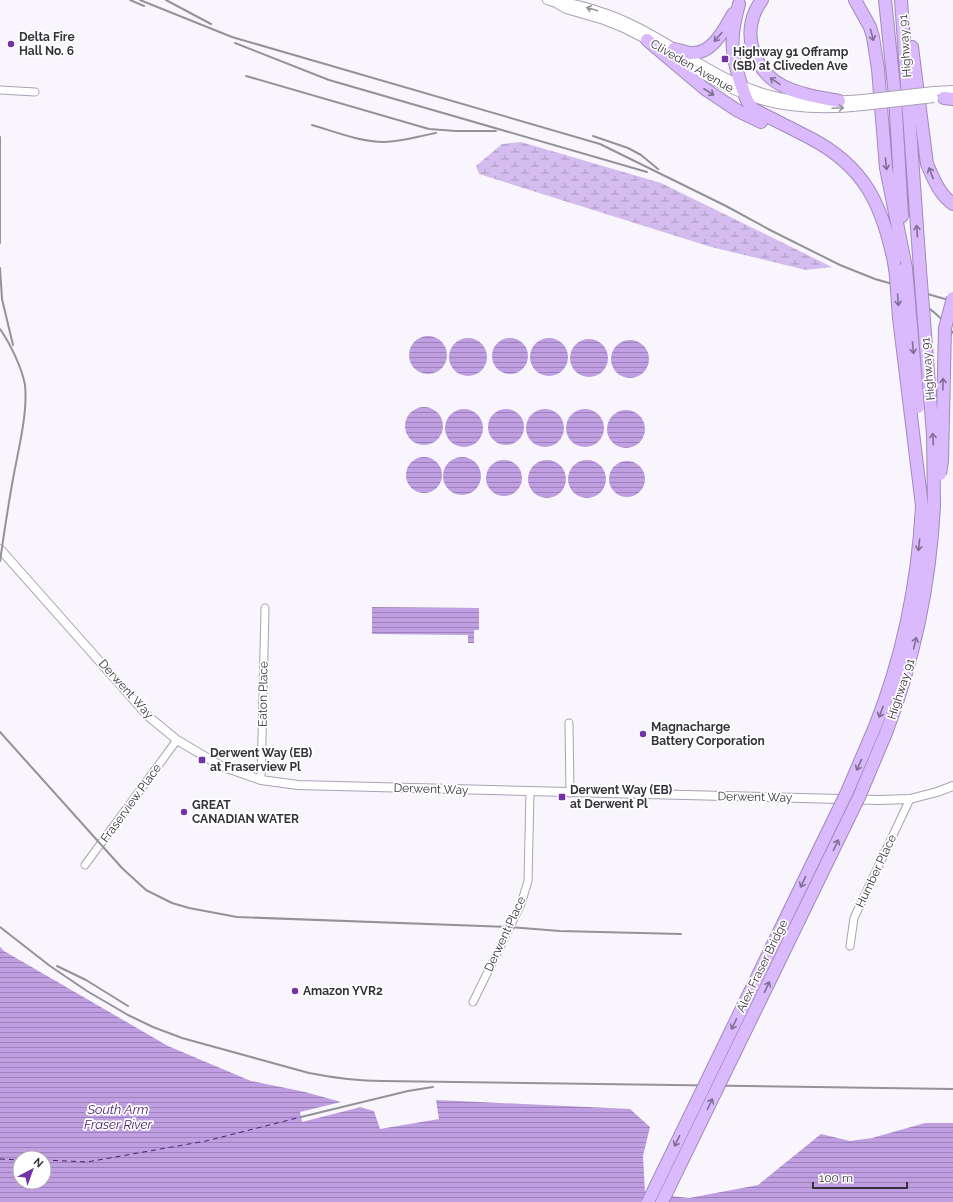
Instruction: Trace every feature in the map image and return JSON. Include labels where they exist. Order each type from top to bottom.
[{"type":"highway","points":[[762,0],[757,7],[751,22],[750,40],[754,56],[768,77],[778,84],[796,92],[814,97],[839,100]]},
{"type":"highway","points":[[855,0],[870,27],[873,38],[878,69],[886,168],[906,268],[920,436],[922,506]]},
{"type":"highway","name":"Highway 91","points":[[886,733],[902,690],[920,622],[929,564],[934,506],[933,435],[901,0]]},
{"type":"highway","points":[[905,0],[927,164],[934,182],[944,198],[953,204]]},
{"type":"highway","name":"Highway 91","points":[[885,1],[894,96],[906,268]]},
{"type":"highway","points":[[740,2],[733,25],[732,48],[747,102],[753,109],[811,138],[835,153],[861,179],[875,201],[886,227],[896,276],[899,318],[922,506]]},
{"type":"highway","points":[[674,49],[691,53],[707,48],[722,32],[740,2]]},
{"type":"highway","points":[[647,40],[704,89],[731,106],[851,168]]},
{"type":"highway","points":[[934,506],[942,461],[945,328],[953,298]]},
{"type":"highway","name":"Highway 91","points":[[874,729],[890,686],[908,620],[918,550],[922,506]]},
{"type":"highway","name":"Alex Fraser Bridge","points":[[648,1202],[847,792],[874,729]]},
{"type":"highway","name":"Alex Fraser Bridge","points":[[662,1202],[858,797],[886,733]]},
{"type":"street","name":"Cliveden Avenue","points":[[547,0],[568,2],[607,13],[633,25],[744,91],[800,101],[819,102],[839,100],[863,102]]},
{"type":"street","name":"Cliveden Avenue","points":[[557,1],[566,9],[604,20],[647,40],[670,56],[705,76],[770,103],[800,108],[820,109],[863,102],[945,95]]},
{"type":"street","points":[[0,90],[35,92]]},
{"type":"street","name":"Derwent Way","points":[[0,549],[148,716],[177,740],[221,766],[261,780],[298,786],[872,800],[910,799],[953,786]]},
{"type":"street","name":"Eaton Place","points":[[261,780],[265,608]]},
{"type":"street","points":[[569,723],[570,793]]},
{"type":"street","name":"Fraserview Place","points":[[85,865],[177,740]]},
{"type":"street","name":"Derwent Place","points":[[473,1002],[521,904],[528,881],[530,792]]},
{"type":"street","name":"Humber Place","points":[[850,946],[854,918],[910,799]]},
{"type":"green space","points":[[521,142],[661,183],[832,267],[806,270],[711,247],[479,174],[476,166],[502,144]]},
{"type":"water","points":[[428,336],[438,339],[444,345],[447,355],[444,365],[438,371],[428,374],[418,371],[412,365],[409,355],[412,345],[418,339]]},
{"type":"water","points":[[468,338],[481,344],[487,357],[481,370],[468,376],[455,370],[449,357],[455,344]]},
{"type":"water","points":[[514,338],[523,343],[527,349],[527,363],[523,369],[514,374],[506,374],[497,369],[493,363],[492,352],[497,343],[503,339]]},
{"type":"water","points":[[549,338],[559,341],[565,347],[568,357],[565,367],[559,373],[549,376],[539,373],[533,367],[530,357],[533,347],[539,341]]},
{"type":"water","points":[[585,339],[593,339],[600,342],[605,347],[608,358],[605,369],[600,374],[593,377],[585,377],[578,374],[573,369],[570,362],[570,354],[573,347],[578,342]]},
{"type":"water","points":[[626,340],[634,340],[641,343],[646,348],[649,359],[646,370],[641,375],[634,378],[626,378],[619,375],[614,370],[611,363],[611,355],[614,348],[619,343]]},
{"type":"water","points":[[424,407],[434,410],[440,416],[443,426],[440,436],[434,442],[424,445],[414,442],[408,436],[405,426],[408,416],[414,410]]},
{"type":"water","points":[[464,409],[477,415],[483,428],[477,441],[464,447],[451,441],[445,428],[451,415]]},
{"type":"water","points":[[510,409],[519,414],[523,420],[523,434],[519,440],[510,445],[502,445],[493,440],[489,434],[488,423],[493,414],[499,410]]},
{"type":"water","points":[[545,409],[555,412],[561,418],[564,428],[561,438],[555,444],[545,447],[535,444],[529,438],[526,428],[529,418],[535,412]]},
{"type":"water","points":[[581,409],[589,409],[596,412],[601,417],[604,428],[601,439],[596,444],[589,447],[581,447],[574,444],[569,439],[566,432],[566,424],[569,417],[574,412]]},
{"type":"water","points":[[622,410],[630,410],[637,413],[642,418],[645,429],[642,440],[637,445],[630,448],[622,448],[615,445],[610,440],[607,433],[607,425],[610,418],[615,413]]},
{"type":"water","points":[[428,457],[437,462],[441,468],[441,482],[437,488],[428,493],[420,493],[411,488],[407,482],[406,471],[411,462],[417,458]]},
{"type":"water","points":[[462,457],[472,460],[478,466],[481,476],[478,486],[472,492],[462,495],[452,492],[446,486],[443,476],[446,466],[452,460]]},
{"type":"water","points":[[508,460],[517,465],[521,471],[521,485],[517,491],[508,496],[500,496],[491,491],[487,485],[486,474],[491,465],[497,461]]},
{"type":"water","points":[[547,460],[557,463],[563,469],[566,479],[563,489],[557,495],[547,498],[537,495],[531,489],[528,479],[531,469],[537,463]]},
{"type":"water","points":[[587,460],[600,466],[606,479],[600,492],[587,498],[574,492],[568,479],[574,466]]},
{"type":"water","points":[[631,461],[640,466],[644,472],[644,486],[640,492],[631,497],[623,497],[614,492],[610,486],[609,475],[614,466],[620,462]]},
{"type":"water","points":[[372,607],[479,608],[479,630],[474,630],[474,643],[468,643],[468,635],[372,634]]},
{"type":"water","name":"South Arm Fraser River","points":[[0,947],[4,951],[168,1046],[251,1081],[305,1092],[374,1111],[380,1129],[439,1119],[436,1100],[630,1109],[650,1127],[643,1156],[645,1193],[689,1198],[758,1185],[821,1134],[850,1141],[872,1138],[925,1123],[953,1123],[953,1202],[0,1202]]},
{"type":"pier","points":[[345,1101],[365,1106],[302,1122],[300,1112]]},
{"type":"ferry route","points":[[52,1160],[87,1162],[206,1141],[301,1117]]},
{"type":"ferry route","points":[[0,1159],[12,1160]]},
{"type":"railway","points":[[130,0],[144,6]]},
{"type":"railway","points":[[140,0],[232,37],[600,144],[726,206],[840,265],[875,279],[953,300]]},
{"type":"railway","points":[[166,0],[211,24]]},
{"type":"railway","points":[[235,43],[329,80],[647,172]]},
{"type":"railway","points":[[246,76],[429,129],[496,131]]},
{"type":"railway","points":[[312,125],[348,136],[375,142],[397,141],[436,133]]},
{"type":"railway","points":[[593,136],[628,148],[641,155],[658,169]]},
{"type":"railway","points":[[0,137],[0,243]]},
{"type":"railway","points":[[0,268],[2,299],[13,345]]},
{"type":"railway","points":[[894,289],[934,312],[953,333]]},
{"type":"railway","points":[[0,329],[12,348],[23,378],[26,396],[22,432],[9,499],[0,561]]},
{"type":"railway","points":[[0,732],[122,868],[146,890],[172,903],[189,908],[237,917],[509,927],[560,931],[681,934]]},
{"type":"railway","points":[[0,927],[50,966],[87,991],[128,1015],[153,1027],[182,1038],[309,1073],[355,1080],[374,1081],[953,1089]]},
{"type":"railway","points":[[57,966],[86,980],[128,1006]]},
{"type":"railway","points":[[301,1117],[408,1091],[433,1087]]},
{"type":"place","name":"Delta Fire Hall No. 6","points":[[11,44]]},
{"type":"place","name":"Highway 91 Offramp (SB) at Cliveden Ave","points":[[725,59]]},
{"type":"place","name":"Magnacharge Battery Corporation","points":[[643,734]]},
{"type":"place","name":"Derwent Way (EB) at Fraserview Pl","points":[[202,760]]},
{"type":"place","name":"Derwent Way (EB) at Derwent Pl","points":[[562,797]]},
{"type":"place","name":"GREAT CANADIAN WATER","points":[[184,812]]},
{"type":"place","name":"Amazon YVR2","points":[[295,991]]}]
